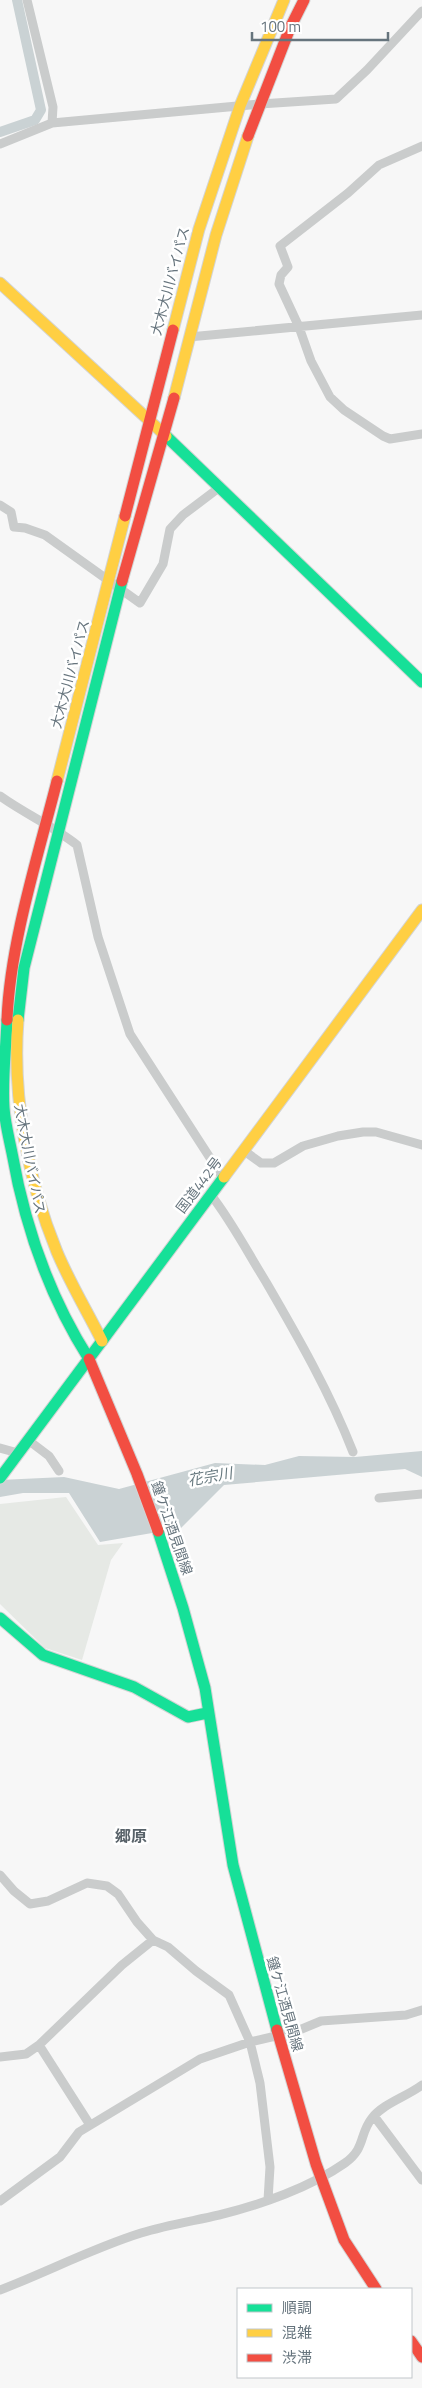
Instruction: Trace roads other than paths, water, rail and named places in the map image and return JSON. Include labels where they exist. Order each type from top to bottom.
[{"type":"main road","name":"大木大川バイパス","points":[[102,1341],[54,1243],[38,1198],[28,1152],[17,1056],[18,1016],[24,968],[59,831],[115,585],[130,499],[199,229],[240,106],[284,0]]},
{"type":"main road","name":"大木大川バイパス","points":[[87,1362],[55,1297],[35,1249],[18,1186],[2,1108],[8,999],[21,927],[46,824],[115,585],[146,503],[227,197],[260,104],[290,28],[304,0]]},
{"type":"main road","points":[[0,283],[53,335],[196,463],[422,682]]},
{"type":"main road","name":"国道442号","points":[[0,1477],[422,910]]},
{"type":"main road","name":"鐘ケ江酒見間線","points":[[87,1362],[137,1474],[161,1539],[205,1688],[207,1713],[233,1865],[257,1960],[320,2177],[344,2240],[375,2288]]},
{"type":"main road","points":[[0,1618],[43,1655],[134,1687],[188,1717],[207,1713]]},
{"type":"main road","points":[[412,2342],[422,2357]]},
{"type":"street","points":[[27,0],[53,107],[52,123]]},
{"type":"street","points":[[0,144],[52,123],[336,99],[367,70],[422,11]]},
{"type":"street","points":[[422,146],[379,165],[348,193],[280,246],[288,268],[281,275],[279,284],[299,327],[320,382],[330,398],[371,430],[390,439],[422,434]]},
{"type":"street","points":[[189,337],[422,315]]},
{"type":"street","points":[[0,505],[11,512],[14,527],[38,531],[140,603],[163,564],[170,530],[176,522],[220,487]]},
{"type":"street","points":[[0,796],[59,831],[77,845],[98,937],[130,1034],[223,1178]]},
{"type":"street","points":[[2,1108],[22,1106]]},
{"type":"street","points":[[243,1150],[261,1163],[274,1163],[303,1146],[338,1136],[363,1132],[376,1132],[422,1145]]},
{"type":"street","points":[[211,1195],[224,1212],[290,1323],[340,1419],[353,1452]]},
{"type":"street","points":[[28,1440],[49,1456],[59,1472]]},
{"type":"street","points":[[0,1448],[18,1453]]},
{"type":"street","points":[[379,1498],[422,1494]]},
{"type":"street","points":[[0,1874],[14,1891],[30,1904],[48,1901],[87,1883],[107,1886],[118,1894],[137,1922],[153,1940],[168,1946],[196,1971],[229,1995],[250,2042],[264,2108],[270,2167],[268,2200]]},
{"type":"street","points":[[0,2057],[26,2054],[40,2044],[122,1965],[153,1940]]},
{"type":"street","points":[[0,2201],[60,2157],[72,2138],[90,2125],[200,2059],[250,2042],[311,2027],[321,2021],[406,2015],[422,2010]]},
{"type":"street","points":[[40,2044],[90,2125]]},
{"type":"street","points":[[0,2290],[135,2235],[221,2214],[268,2200],[320,2177],[346,2163],[357,2153],[363,2142],[367,2126],[374,2116],[384,2107],[422,2085]]},
{"type":"street","points":[[374,2116],[422,2180]]},
{"type":"water","name":"花宗川","points":[[422,1451],[422,1477],[405,1469],[224,1485],[181,1528],[100,1542],[69,1493],[23,1493],[0,1497],[0,1480],[64,1477],[119,1489],[215,1463],[265,1465],[299,1456],[355,1457]]},
{"type":"waterway","points":[[0,132],[35,120],[41,110],[17,0]]},
{"type":"district","name":"郷原","points":[[131,1836]]}]
